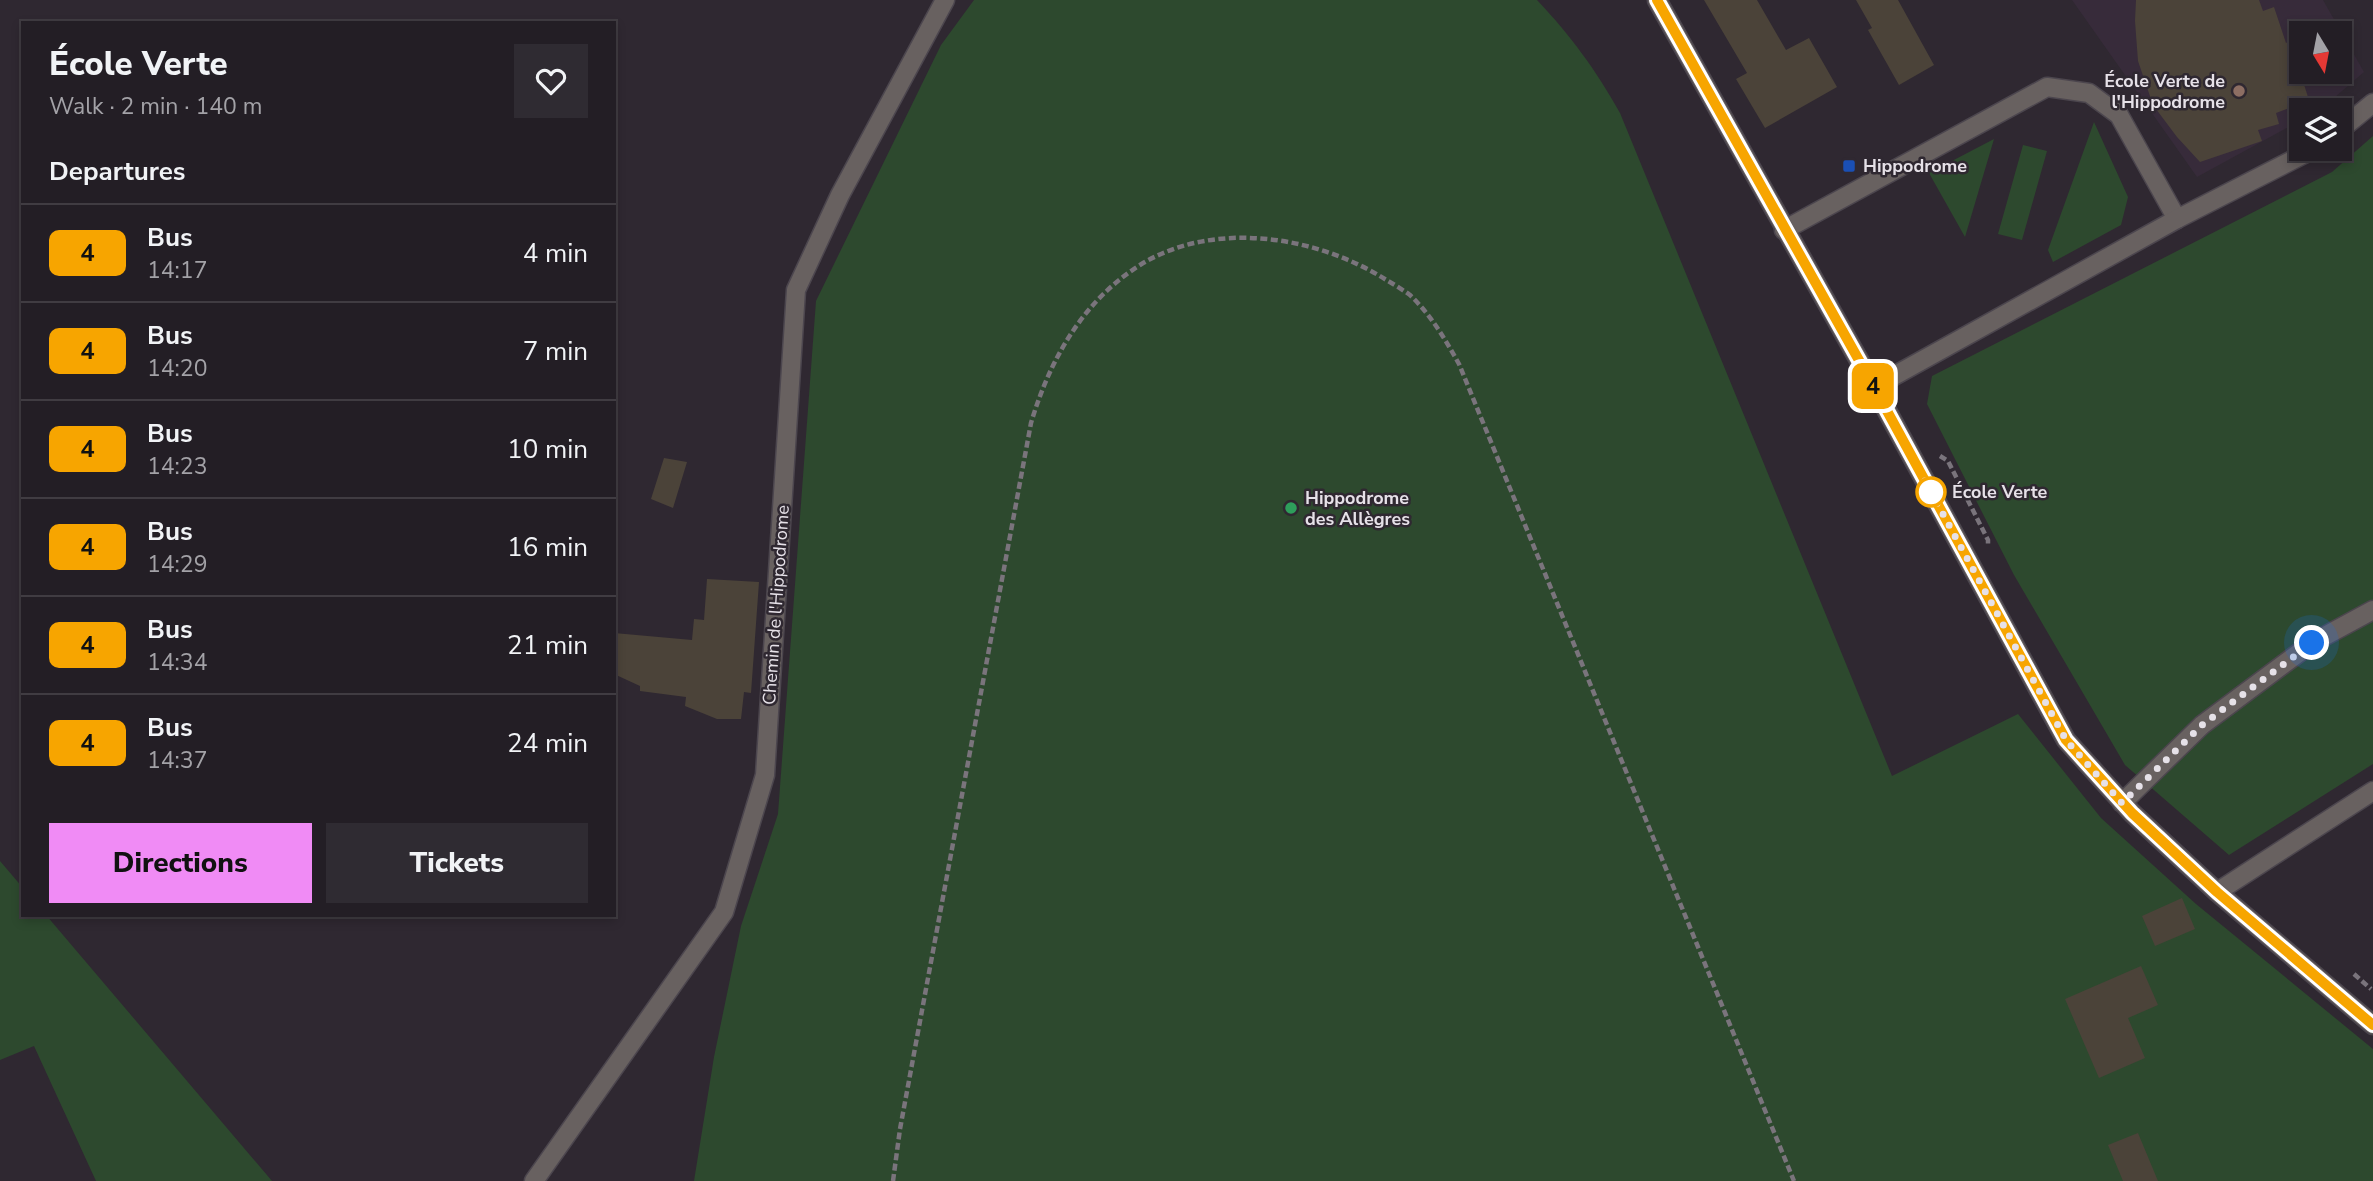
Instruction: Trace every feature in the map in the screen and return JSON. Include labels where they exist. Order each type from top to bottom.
[{"type":"street","name":"Chemin de l'Hippodrome","points":[[534,1181],[724,912],[765,775],[796,290],[841,195],[945,0]]},
{"type":"street","points":[[1657,0],[1874,387],[2066,740],[2122,803],[2217,892],[2373,1025]]},
{"type":"street","points":[[1784,230],[2047,87],[2089,93],[2119,115],[2177,219]]},
{"type":"street","points":[[2352,120],[2373,103]]},
{"type":"street","points":[[1874,387],[2177,219],[2291,161]]},
{"type":"street","points":[[2122,803],[2202,725],[2312,643],[2373,610]]},
{"type":"street","points":[[2217,892],[2373,791]]},
{"type":"path","points":[[893,1181],[905,1102],[1026,450],[1041,390],[1054,359],[1072,330],[1113,286],[1142,264],[1189,244],[1235,237],[1285,240],[1332,252],[1373,271],[1409,295],[1438,326],[1460,364],[1794,1181]]},
{"type":"path","points":[[1933,452],[1948,461],[1988,540],[1988,552]]},
{"type":"path","points":[[2344,966],[2373,991]]},
{"type":"shaded area","name":"École Verte de l'Hippodrome","points":[[2072,0],[2323,0],[2335,21],[2289,21],[2289,84],[2350,84],[2334,98],[2289,98],[2289,127],[2197,177]]},
{"type":"shaded area","name":"École Verte de l'Hippodrome","points":[[2352,51],[2364,72],[2352,82]]},
{"type":"green space","name":"Hippodrome des Allègres","points":[[974,0],[1537,0],[1582,54],[1620,113],[1892,776],[2018,714],[2101,818],[2196,904],[2373,1049],[2373,1181],[694,1181],[714,1057],[741,926],[778,814],[816,301],[941,45]]},
{"type":"green space","points":[[2094,122],[2128,197],[2121,225],[2053,262],[2048,250]]},
{"type":"green space","points":[[2373,136],[2373,764],[2229,855],[2125,765],[2014,575],[1927,404],[1932,376],[2332,172],[2345,161],[2352,161],[2352,154]]},
{"type":"green space","points":[[1994,139],[1965,237],[1929,173]]},
{"type":"green space","points":[[2023,145],[2047,151],[2022,240],[1998,234]]},
{"type":"green space","points":[[0,861],[21,886],[21,917],[48,917],[272,1181],[96,1181],[34,1046],[0,1060]]},
{"type":"building","points":[[1704,0],[1757,0],[1786,50],[1809,38],[1837,87],[1765,128],[1736,79],[1747,73]]},
{"type":"building","points":[[1856,0],[1898,0],[1934,65],[1899,85],[1868,30],[1872,28]]},
{"type":"building","name":"École Verte de l'Hippodrome","points":[[2136,0],[2259,0],[2263,11],[2274,7],[2286,43],[2289,42],[2289,84],[2304,84],[2308,97],[2289,98],[2289,108],[2276,113],[2279,124],[2258,130],[2262,141],[2200,162],[2153,105],[2138,61]]},
{"type":"building","points":[[664,458],[687,462],[673,508],[651,499]]},
{"type":"building","points":[[707,579],[759,582],[751,693],[744,692],[741,719],[717,719],[685,706],[686,697],[640,691],[640,686],[616,675],[616,633],[692,640],[694,619],[704,620]]},
{"type":"building","points":[[2182,898],[2195,929],[2155,946],[2142,916]]},
{"type":"building","points":[[2141,966],[2158,1005],[2128,1018],[2145,1058],[2099,1078],[2065,999]]},
{"type":"building","points":[[2138,1133],[2158,1181],[2123,1181],[2108,1145]]},
{"type":"bus line","name":"4","points":[[1657,0],[1874,387],[2066,740],[2132,813],[2217,892],[2373,1025]]},
{"type":"place","name":"École Verte de l'Hippodrome","points":[[2239,91]]},
{"type":"place","name":"Hippodrome","points":[[1849,166]]},
{"type":"place","name":"École Verte","points":[[1931,492]]},
{"type":"place","name":"Hippodrome des Allègres","points":[[1291,508]]},
{"type":"route","points":[[1931,492],[1925,481],[2066,740],[2122,803],[2202,725],[2312,643]]}]
